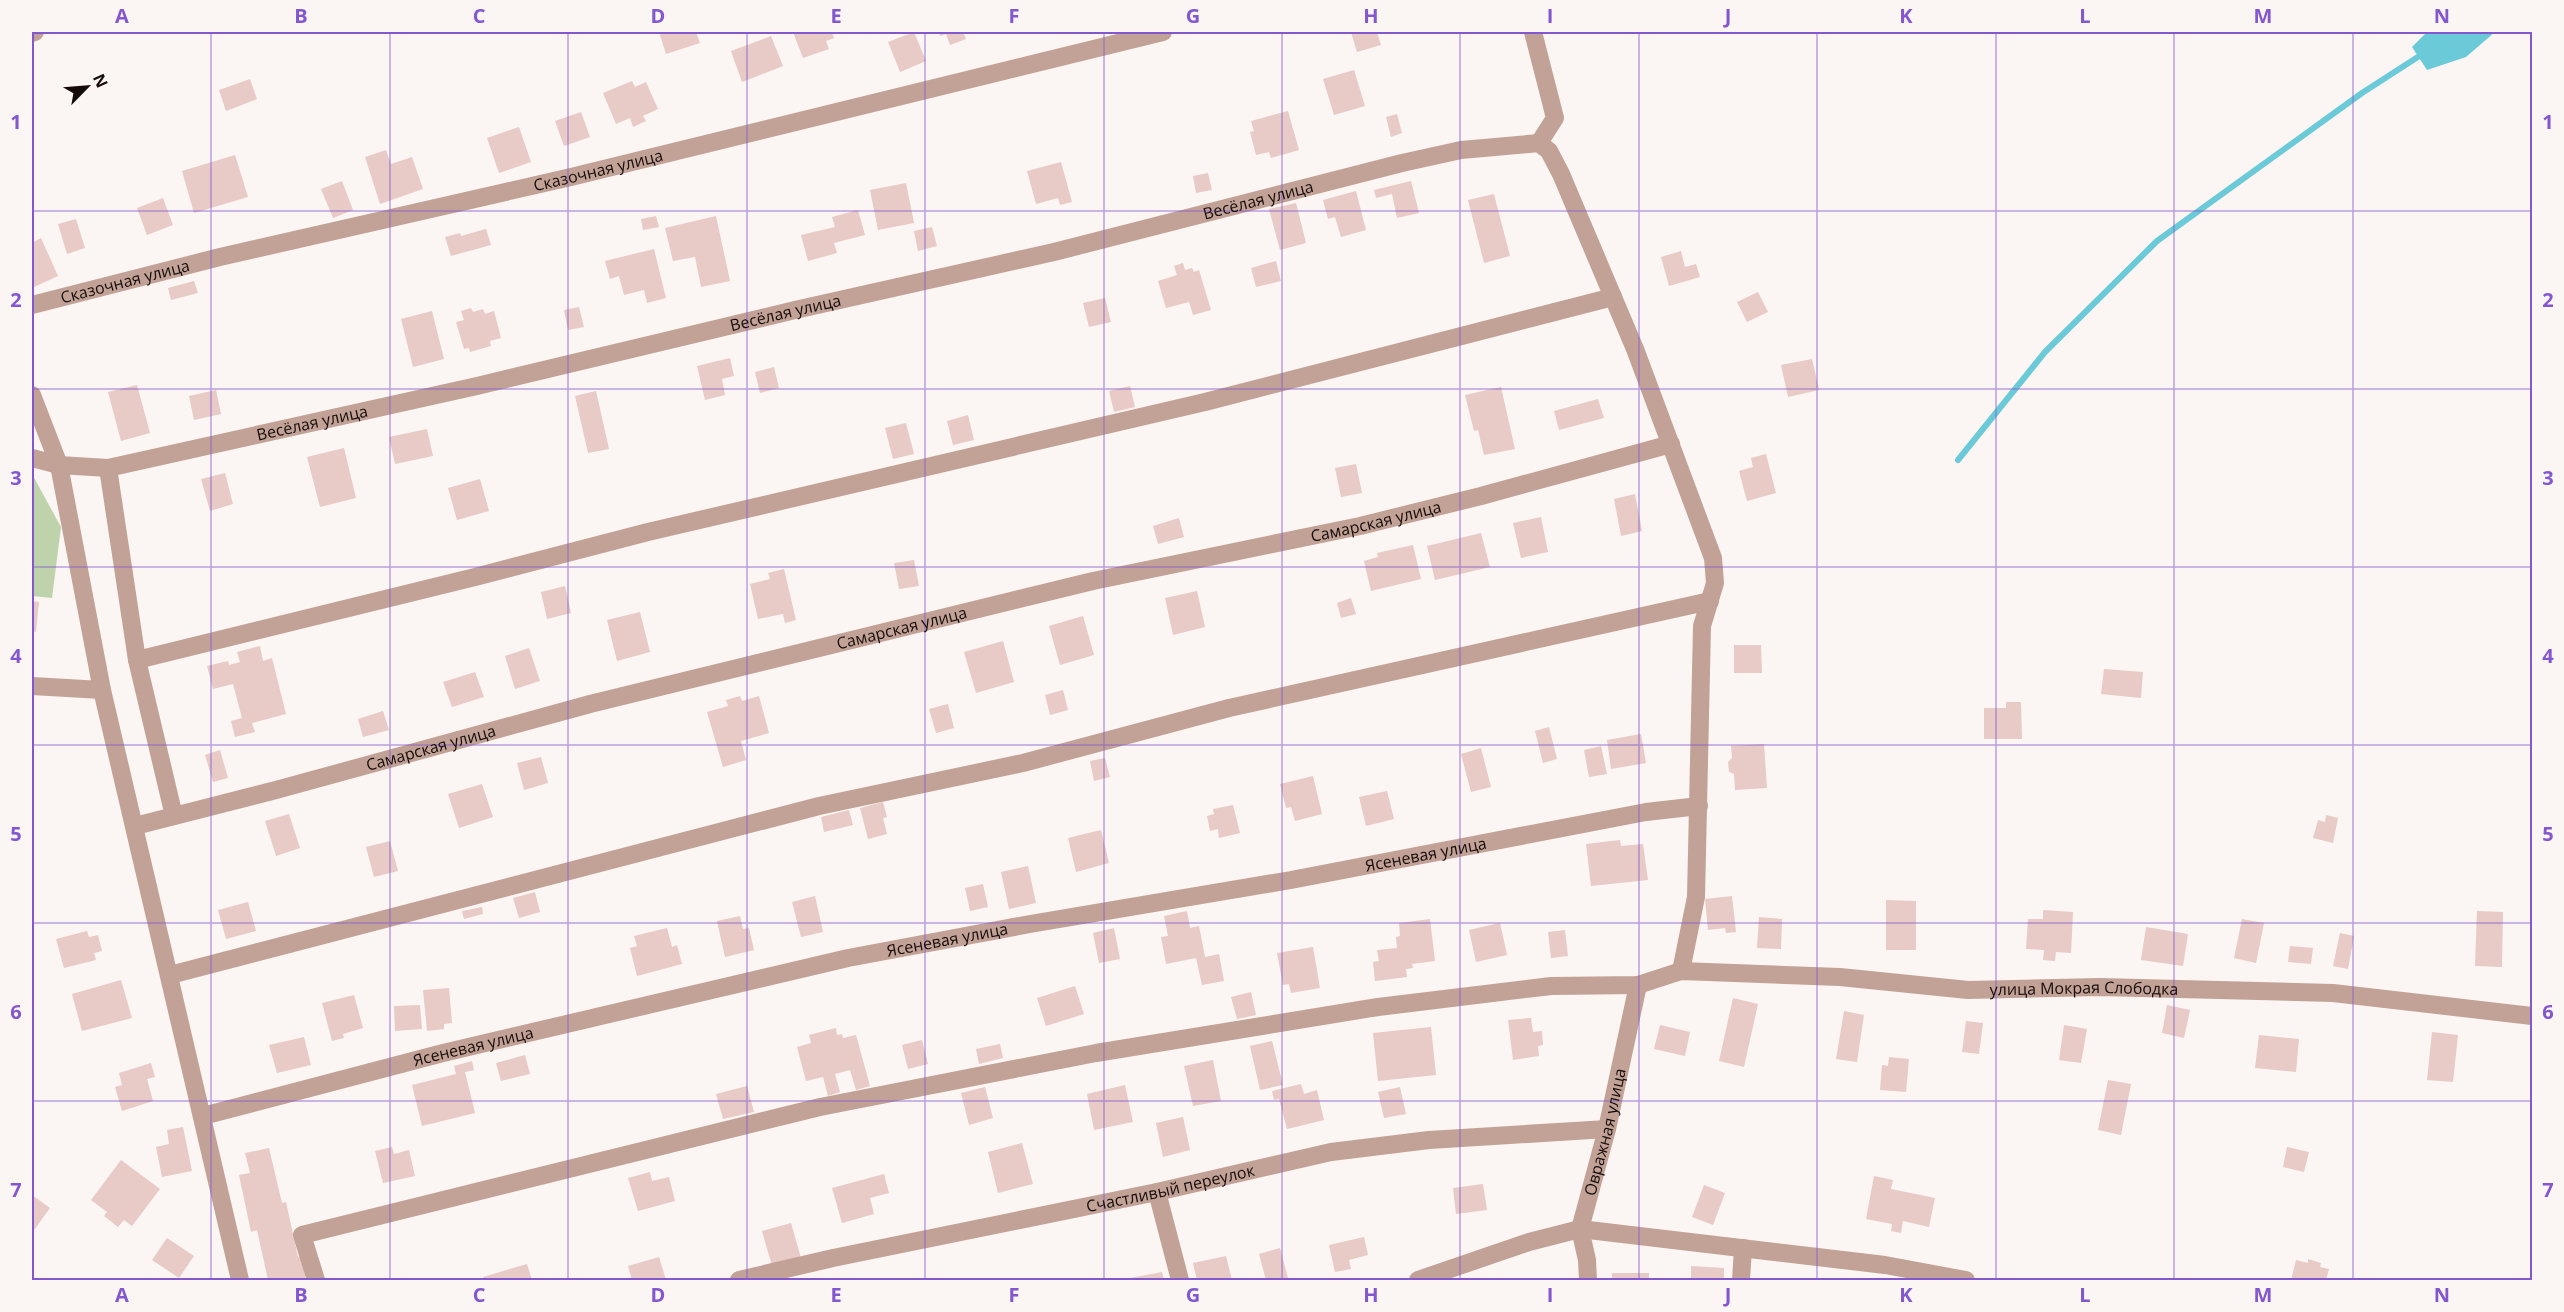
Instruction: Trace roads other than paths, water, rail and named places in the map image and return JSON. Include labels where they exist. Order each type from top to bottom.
[{"type":"street","name":"Сказочная улица","points":[[32,305],[220,257],[571,177],[1163,32]]},
{"type":"street","points":[[1533,32],[1555,118],[1539,143],[1549,151],[1561,174],[1613,297],[1713,558],[1715,583],[1702,626],[1700,806],[1696,897],[1682,971]]},
{"type":"street","name":"Весёлая улица","points":[[32,458],[59,465],[108,468],[1054,252],[1278,193],[1461,150],[1539,143]]},
{"type":"street","points":[[138,660],[648,532],[1193,405],[1613,297]]},
{"type":"street","points":[[32,395],[59,465],[102,690],[240,1281]]},
{"type":"street","name":"Самарская улица","points":[[135,826],[590,704],[1093,581],[1360,526],[1481,496],[1671,444]]},
{"type":"street","points":[[108,468],[138,660],[174,816]]},
{"type":"street","points":[[170,975],[819,806],[1023,763],[1229,708],[1710,601]]},
{"type":"street","points":[[32,686],[102,690]]},
{"type":"street","name":"Ясеневая улица","points":[[203,1116],[443,1053],[848,958],[1030,924],[1302,878],[1646,812],[1700,806]]},
{"type":"street","name":"улица Мокрая Слободка","points":[[316,1281],[302,1235],[820,1107],[1096,1053],[1378,1007],[1551,986],[1638,985],[1682,971],[1840,977],[1968,990],[2100,987],[2333,993],[2532,1016]]},
{"type":"street","name":"Овражная улица","points":[[1588,1281],[1587,1260],[1580,1229],[1607,1129],[1638,985]]},
{"type":"street","name":"Счастливый переулок","points":[[739,1281],[833,1258],[1157,1192],[1331,1152],[1429,1140],[1607,1129]]},
{"type":"street","points":[[1157,1192],[1180,1281]]},
{"type":"street","points":[[1418,1281],[1528,1242],[1580,1229],[1743,1248],[1884,1273],[1966,1281]]},
{"type":"street","points":[[1741,1281],[1743,1248]]},
{"type":"water","points":[[2427,32],[2495,32],[2466,57],[2427,70],[2412,47]]},
{"type":"waterway","points":[[1958,460],[2045,352],[2157,241],[2362,93],[2424,53]]}]
